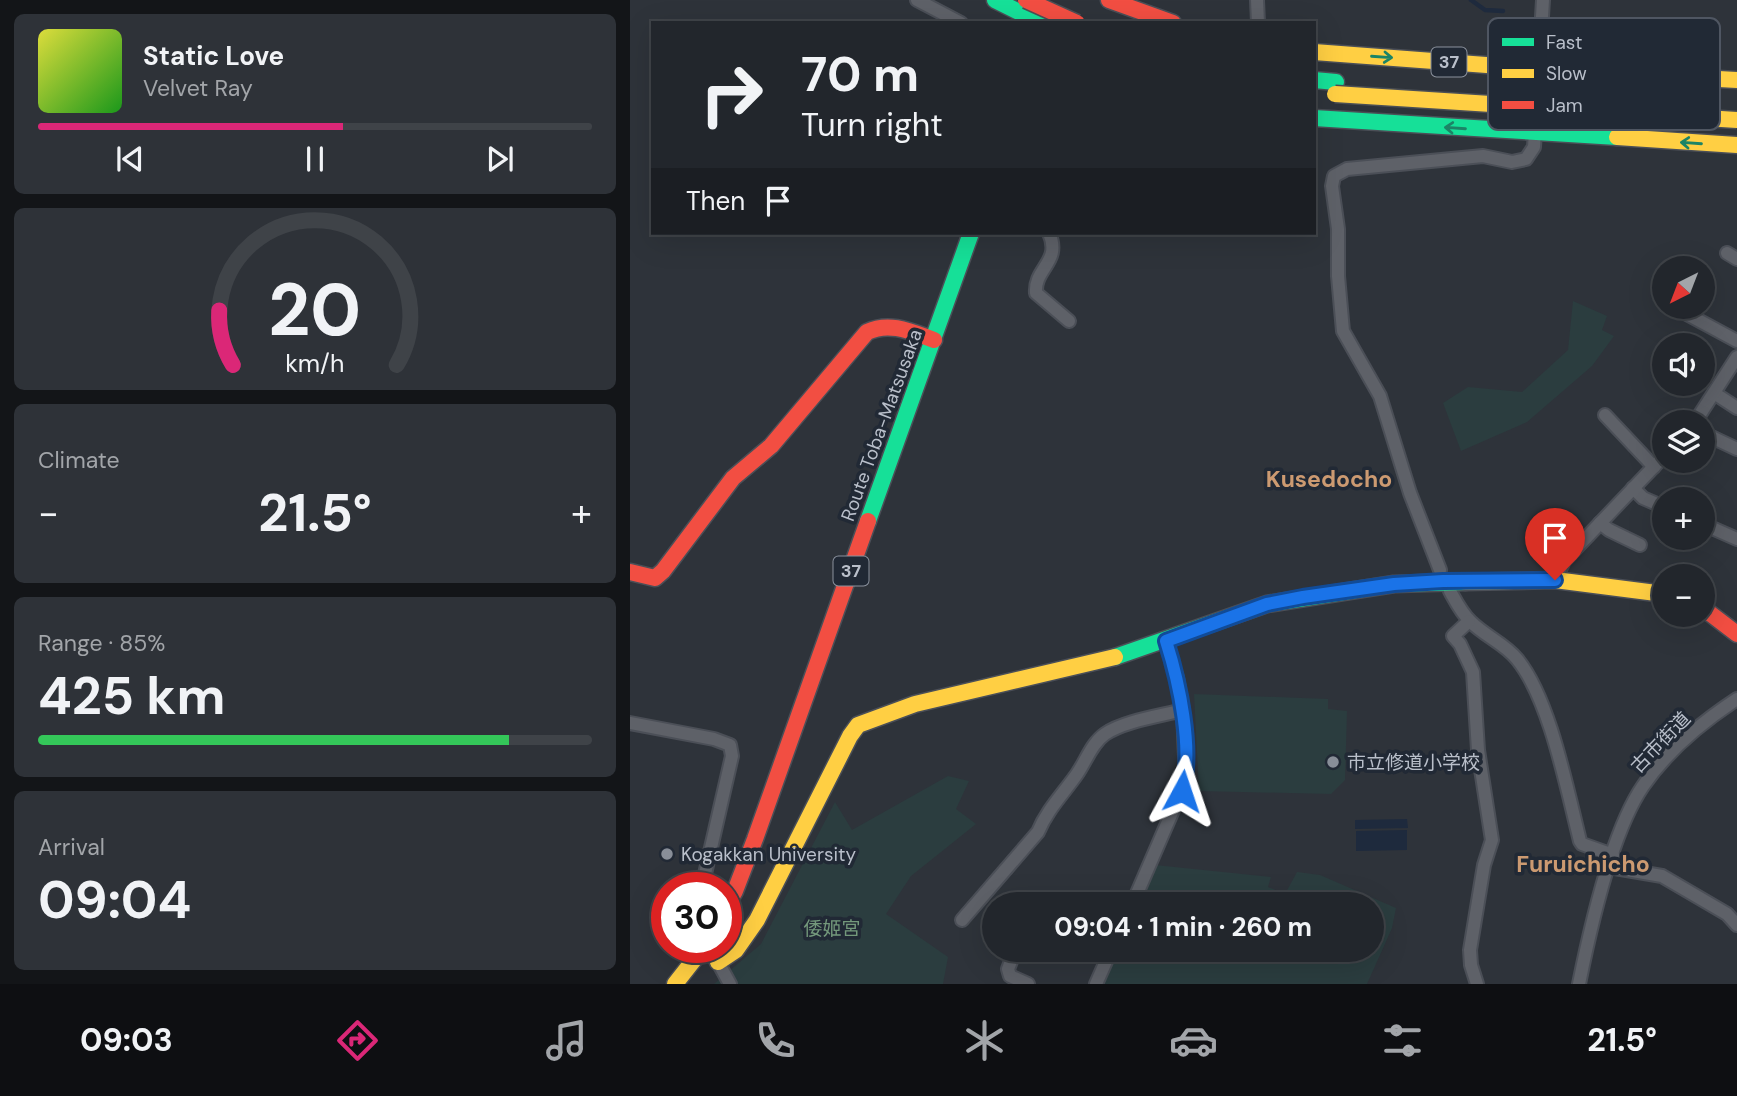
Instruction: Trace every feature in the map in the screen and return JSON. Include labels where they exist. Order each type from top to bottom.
[{"type":"main road","points":[[1027,0],[1073,21]]},
{"type":"main road","points":[[1049,21],[1058,0]]},
{"type":"main road","points":[[1109,0],[1167,21]]},
{"type":"main road","points":[[1001,3],[1037,21]]},
{"type":"main road","name":"37","points":[[1316,52],[1488,65]]},
{"type":"main road","points":[[1316,81],[1335,88],[1488,100]]},
{"type":"main road","points":[[1316,92],[1335,88],[1488,95]]},
{"type":"main road","points":[[1316,118],[1488,130]]},
{"type":"main road","points":[[1490,130],[1737,145]]},
{"type":"main road","name":"Route Toba-Matsusaka","points":[[742,873],[970,235]]},
{"type":"main road","points":[[630,572],[655,578],[663,570],[733,478],[771,446],[867,332],[873,328],[889,326],[934,340]]},
{"type":"main road","points":[[742,941],[757,920],[850,736],[859,725],[915,705],[1121,656],[1267,604],[1303,597],[1394,584],[1443,581],[1555,580],[1652,592]]},
{"type":"main road","points":[[1715,617],[1737,634]]},
{"type":"main road","points":[[675,984],[691,963]]},
{"type":"street","points":[[917,0],[957,21]]},
{"type":"street","points":[[1257,0],[1258,21]]},
{"type":"street","points":[[1542,18],[1543,0]]},
{"type":"street","points":[[1440,570],[1410,493],[1380,396],[1343,331],[1338,276],[1338,229],[1332,186],[1334,176],[1347,169],[1483,156],[1520,162],[1531,154],[1534,130]]},
{"type":"street","points":[[1050,235],[1054,244],[1053,254],[1036,285],[1037,293],[1069,321]]},
{"type":"street","points":[[1696,319],[1737,341]]},
{"type":"street","points":[[1715,391],[1737,357]]},
{"type":"street","points":[[1715,394],[1737,408]]},
{"type":"street","points":[[1605,415],[1652,465]]},
{"type":"street","points":[[1715,439],[1737,449]]},
{"type":"street","points":[[1555,580],[1564,561],[1652,469]]},
{"type":"street","points":[[1633,488],[1643,498],[1652,502]]},
{"type":"street","points":[[1600,523],[1640,545]]},
{"type":"street","points":[[1715,529],[1737,539]]},
{"type":"street","points":[[1450,591],[1469,621],[1510,652],[1537,692],[1582,844],[1611,861],[1662,876],[1727,914],[1737,925]]},
{"type":"street","points":[[1469,621],[1453,636],[1460,644],[1473,672],[1478,750],[1492,840],[1470,950],[1477,984]]},
{"type":"street","points":[[1138,892],[1186,780],[1183,710],[1166,641]]},
{"type":"street","name":"古市街道","points":[[1580,984],[1611,861],[1630,808],[1643,785],[1687,738],[1737,699]]},
{"type":"street","points":[[962,920],[1038,832],[1044,817],[1106,733],[1183,710]]},
{"type":"street","points":[[630,723],[713,739],[730,745],[732,756],[705,872]]},
{"type":"street","points":[[1010,962],[1006,980],[1028,984]]},
{"type":"street","points":[[1096,984],[1106,962]]},
{"type":"street","points":[[719,963],[730,984]]},
{"type":"green space","points":[[1573,301],[1607,316],[1602,330],[1614,336],[1592,366],[1527,422],[1461,451],[1443,403],[1468,387],[1522,392],[1568,350]]},
{"type":"green space","points":[[1194,694],[1328,699],[1328,709],[1347,711],[1345,780],[1331,794],[1199,791]]},
{"type":"green space","name":"倭姬宮","points":[[948,776],[969,781],[956,809],[976,824],[911,876],[886,914],[948,957],[943,984],[714,984],[742,963],[761,944],[835,802],[852,830]]},
{"type":"green space","points":[[1155,865],[1271,877],[1268,887],[1280,892],[1143,892]]},
{"type":"green space","points":[[1297,872],[1320,875],[1359,892],[1286,892]]},
{"type":"green space","points":[[1384,903],[1396,908],[1392,928],[1384,946]]},
{"type":"green space","points":[[1112,962],[1377,962],[1367,984],[1102,984]]},
{"type":"water","points":[[1407,819],[1408,828],[1355,829],[1355,820]]},
{"type":"water","points":[[1407,830],[1407,850],[1356,851],[1356,831]]},
{"type":"waterway","points":[[1471,0],[1485,10],[1503,11]]},
{"type":"traffic: fast","points":[[995,0],[1037,21]]},
{"type":"traffic: fast","points":[[1316,80],[1336,82]]},
{"type":"traffic: fast","points":[[1316,118],[1488,129]]},
{"type":"traffic: fast","points":[[1505,130],[1617,137]]},
{"type":"traffic: fast","points":[[868,521],[970,235]]},
{"type":"traffic: fast","points":[[1115,657],[1267,604],[1394,584],[1465,582]]},
{"type":"traffic: slow","points":[[1316,52],[1488,65]]},
{"type":"traffic: slow","points":[[1720,79],[1737,80]]},
{"type":"traffic: slow","points":[[1335,94],[1488,104]]},
{"type":"traffic: slow","points":[[1720,119],[1737,120]]},
{"type":"traffic: slow","points":[[1617,137],[1737,145]]},
{"type":"traffic: slow","points":[[1465,582],[1555,580],[1652,592]]},
{"type":"traffic: slow","points":[[742,941],[757,920],[858,725],[915,704],[1115,657]]},
{"type":"traffic: slow","points":[[675,984],[691,963]]},
{"type":"traffic: jam","points":[[1026,0],[1073,21]]},
{"type":"traffic: jam","points":[[1109,0],[1167,21]]},
{"type":"traffic: jam","points":[[630,572],[655,578],[663,571],[733,478],[771,446],[867,332],[884,327],[893,328],[934,340]]},
{"type":"traffic: jam","points":[[742,873],[868,521]]},
{"type":"traffic: jam","points":[[1715,617],[1737,634]]},
{"type":"place","name":"市立修道小学校","points":[[1333,762]]},
{"type":"place","name":"Kogakkan University","points":[[667,854]]},
{"type":"district","name":"Kusedocho","points":[[1329,479]]},
{"type":"district","name":"Furuichicho","points":[[1583,864]]},
{"type":"route","points":[[1182,791],[1186,780],[1183,710],[1166,641],[1267,604],[1303,597],[1394,584],[1555,580]]}]
